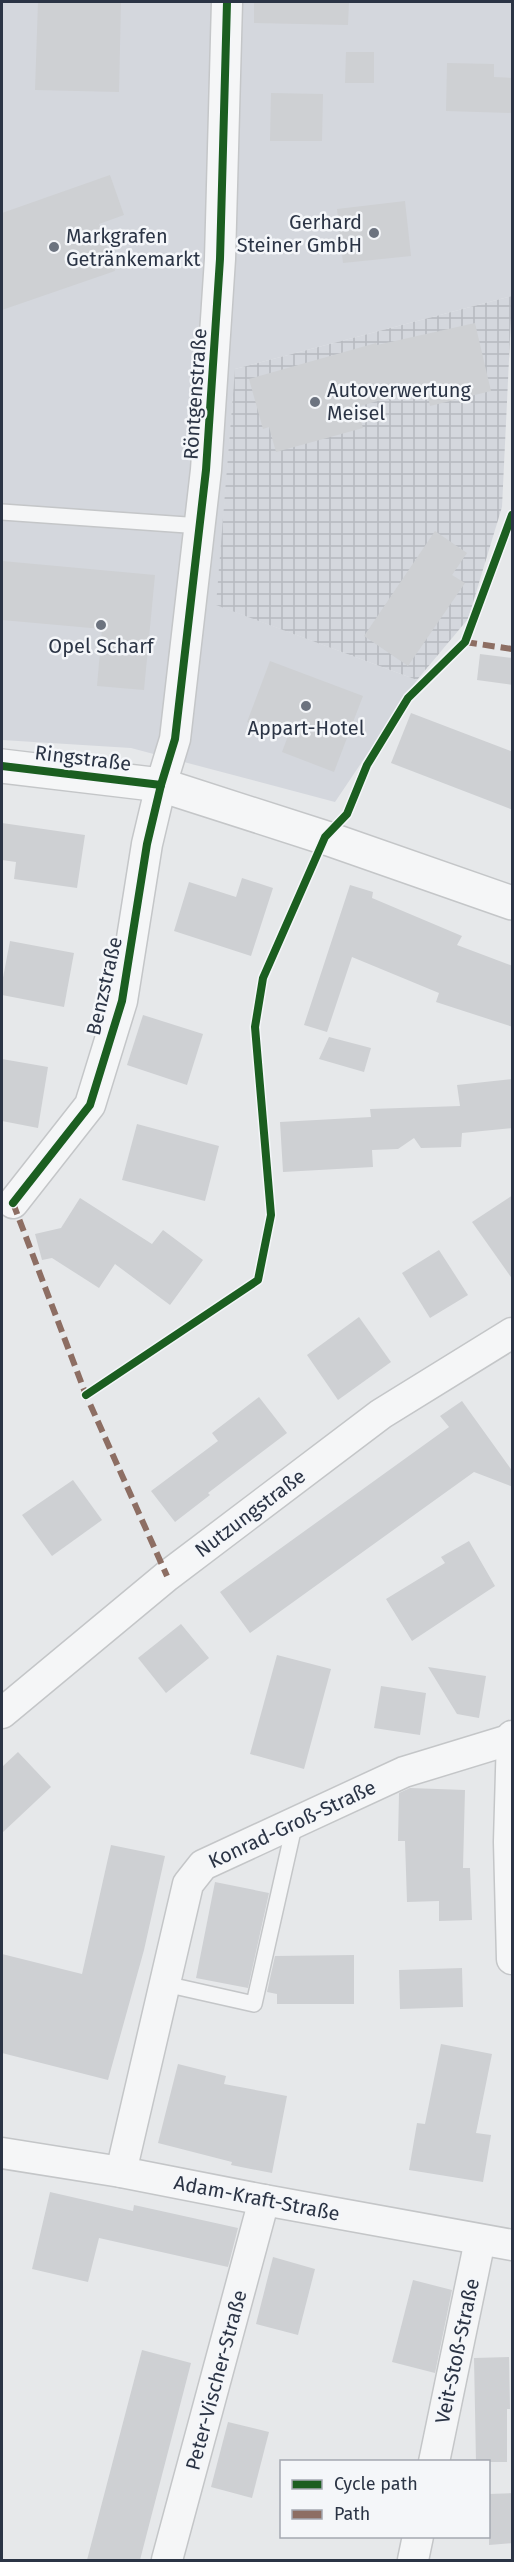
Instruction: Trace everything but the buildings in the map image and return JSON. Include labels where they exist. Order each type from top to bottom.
[{"type":"street","name":"Röntgenstraße","points":[[161,784],[175,739],[201,526],[220,259],[227,2]]},
{"type":"street","name":"Ringstraße","points":[[2,766],[161,784],[513,903]]},
{"type":"street","name":"Benzstraße","points":[[13,1203],[90,1105],[122,1001],[147,844],[161,784]]},
{"type":"street","name":"Nutzungstraße","points":[[2,1713],[167,1576],[381,1414],[513,1333]]},
{"type":"street","name":"Konrad-Groß-Straße","points":[[121,2172],[188,1884],[202,1865],[404,1772],[512,1737]]},
{"type":"street","points":[[512,1737],[509,1842],[513,1959]]},
{"type":"street","name":"Adam-Kraft-Straße","points":[[2,2153],[121,2172],[513,2245]]},
{"type":"street","name":"Peter-Vischer-Straße","points":[[167,2560],[264,2200]]},
{"type":"street","name":"Veit-Stoß-Straße","points":[[434,2460],[480,2240]]},
{"type":"street","points":[[413,2560],[418,2538]]},
{"type":"lane","points":[[2,512],[201,526]]},
{"type":"lane","points":[[165,1984],[254,2004],[295,1822]]},
{"type":"shaded area","points":[[2,2],[512,2],[512,296],[235,369],[217,605],[417,680],[335,802],[131,748],[2,740]]},
{"type":"shaded area","points":[[512,296],[502,507],[468,619],[417,680],[216,605],[235,369]]},
{"type":"marked path","points":[[465,642],[512,649]]},
{"type":"marked path","points":[[13,1203],[86,1395],[167,1576]]},
{"type":"cycle path","points":[[13,1203],[90,1105],[122,1001],[147,844],[175,739],[206,470],[220,259],[227,2]]},
{"type":"cycle path","points":[[86,1395],[258,1280],[271,1215],[255,1027],[263,978],[325,837],[347,814],[367,765],[408,698],[465,642],[512,515]]},
{"type":"cycle path","points":[[2,766],[161,785]]},
{"type":"place","name":"Gerhard Steiner GmbH","points":[[374,233]]},
{"type":"place","name":"Markgrafen Getränkemarkt","points":[[54,247]]},
{"type":"place","name":"Autoverwertung Meisel","points":[[315,402]]},
{"type":"place","name":"Opel Scharf","points":[[101,625]]},
{"type":"place","name":"Appart-Hotel","points":[[306,706]]}]
